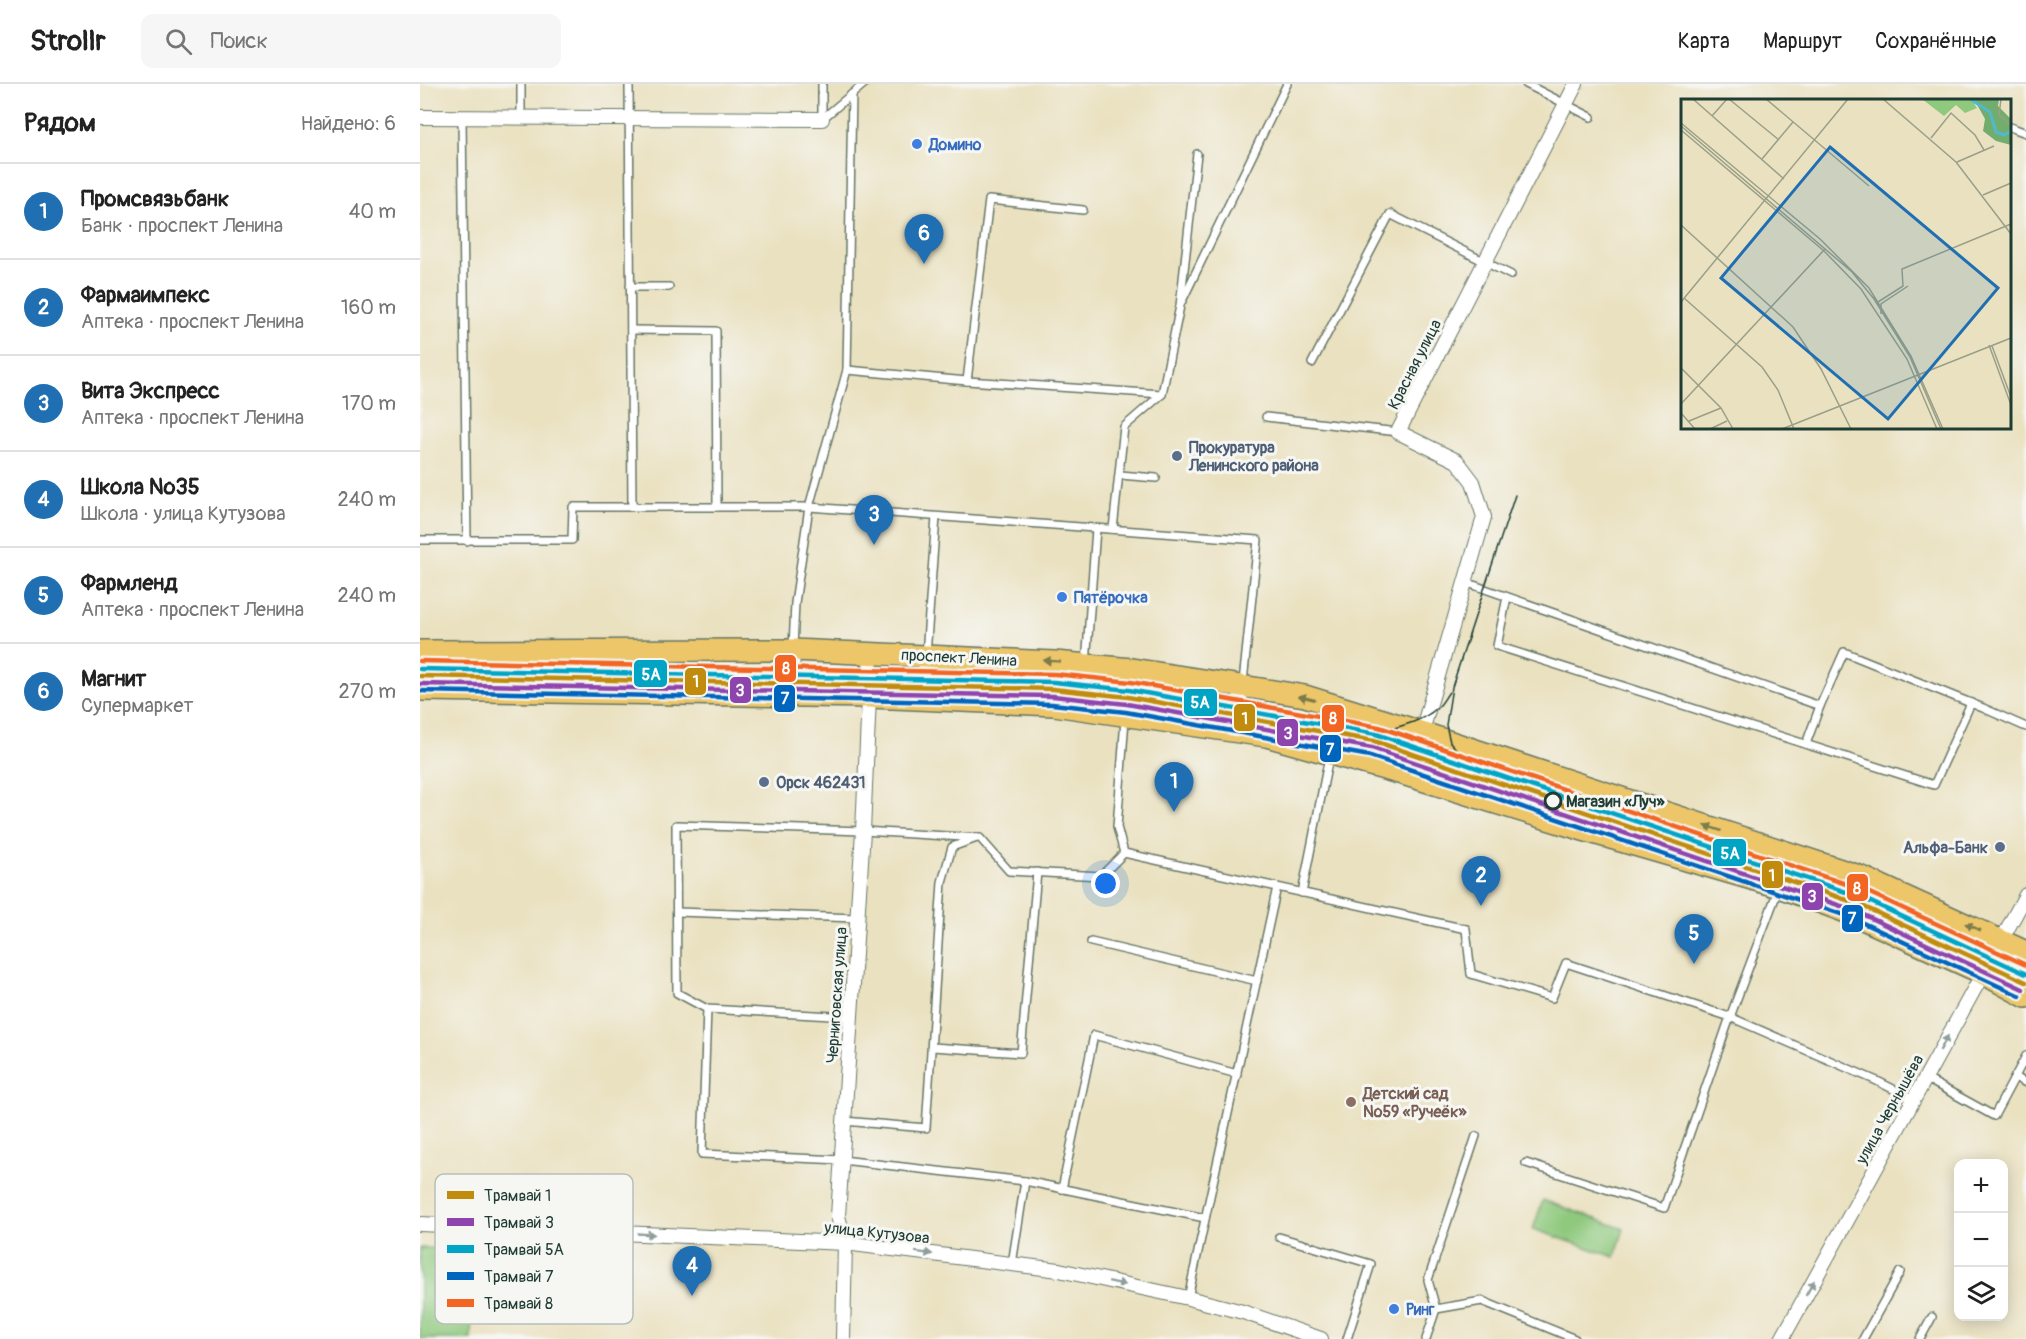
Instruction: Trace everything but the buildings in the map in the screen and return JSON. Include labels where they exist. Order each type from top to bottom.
[{"type":"main road","name":"проспект Ленина","points":[[420,651],[793,650],[926,655],[1086,664],[1305,696],[1862,877],[2026,952]]},
{"type":"main road","points":[[420,690],[791,696],[1054,705],[1266,736],[1409,776],[1779,887],[1854,915],[1982,973],[2026,997]]},
{"type":"street","name":"Красная улица","points":[[1409,776],[1484,517],[1473,482],[1457,461],[1398,432],[1576,84]]},
{"type":"street","points":[[420,117],[822,119]]},
{"type":"street","points":[[791,696],[793,650]]},
{"type":"street","name":"Черниговская улица","points":[[843,1339],[845,1243],[838,1216],[858,918],[871,653]]},
{"type":"street","points":[[925,700],[926,655]]},
{"type":"street","points":[[1082,709],[1086,664]]},
{"type":"street","points":[[1126,716],[1132,669]]},
{"type":"street","points":[[1235,732],[1242,687]]},
{"type":"street","points":[[1330,754],[1342,708]]},
{"type":"street","points":[[1779,887],[1790,853]]},
{"type":"street","name":"улица Чернышёва","points":[[1782,1339],[2026,895]]},
{"type":"street","name":"улица Кутузова","points":[[420,1224],[435,1225]]},
{"type":"street","name":"улица Кутузова","points":[[633,1234],[845,1243],[1059,1270],[1243,1312],[1321,1339]]},
{"type":"lane","points":[[521,84],[521,117]]},
{"type":"lane","points":[[629,84],[632,507]]},
{"type":"lane","points":[[822,84],[822,119]]},
{"type":"lane","points":[[822,119],[864,84]]},
{"type":"lane","points":[[1180,306],[1287,84]]},
{"type":"lane","points":[[1526,84],[1591,117]]},
{"type":"lane","points":[[793,650],[795,603],[809,507],[847,370],[852,94]]},
{"type":"lane","points":[[462,116],[467,541]]},
{"type":"lane","points":[[2011,128],[2026,133]]},
{"type":"lane","points":[[1113,529],[1124,427],[1162,394],[1180,306],[1197,154]]},
{"type":"lane","points":[[967,381],[989,200],[1083,210]]},
{"type":"lane","points":[[1312,363],[1390,214],[1511,276]]},
{"type":"lane","points":[[630,287],[669,287]]},
{"type":"lane","points":[[631,330],[716,331],[717,507]]},
{"type":"lane","points":[[847,370],[967,381],[1162,394]]},
{"type":"lane","points":[[1266,417],[1398,432]]},
{"type":"lane","points":[[1120,475],[1155,478]]},
{"type":"lane","points":[[420,540],[572,540],[573,507],[809,507],[1258,540],[1242,687]]},
{"type":"lane","points":[[926,655],[936,517]]},
{"type":"lane","points":[[1086,664],[1096,529]]},
{"type":"lane","points":[[1465,582],[1820,706]]},
{"type":"lane","points":[[1507,597],[1497,646],[1934,785],[1971,703]]},
{"type":"lane","points":[[1806,744],[1844,652],[2026,727]]},
{"type":"lane","points":[[1124,853],[1117,827],[1126,716]]},
{"type":"lane","points":[[1302,893],[1330,754]]},
{"type":"lane","points":[[851,1017],[707,1009],[677,993],[676,825],[863,831],[980,838],[1008,871],[1101,876],[1124,853]]},
{"type":"lane","points":[[844,1121],[926,1128],[942,882],[952,848],[980,838]]},
{"type":"lane","points":[[1124,853],[1466,929],[1471,974],[1552,998],[1566,963],[1730,1017],[1913,1099]]},
{"type":"lane","points":[[932,1047],[1021,1053],[1036,872]]},
{"type":"lane","points":[[1188,1298],[1277,887]]},
{"type":"lane","points":[[1526,1163],[1664,1208],[1730,1017],[1779,887]]},
{"type":"lane","points":[[677,912],[858,918]]},
{"type":"lane","points":[[1091,942],[1257,981]]},
{"type":"lane","points":[[707,1009],[702,1154],[842,1160],[1025,1181],[1205,1218]]},
{"type":"lane","points":[[1062,1189],[1094,1035],[1237,1074]]},
{"type":"lane","points":[[1925,1078],[1994,1116],[2026,1056]]},
{"type":"lane","points":[[2015,1077],[2026,1083]]},
{"type":"lane","points":[[1426,1339],[1436,1309],[1428,1280],[1476,1136]]},
{"type":"lane","points":[[1012,1264],[1025,1181]]},
{"type":"lane","points":[[1279,1237],[1371,1264],[1347,1339]]},
{"type":"lane","points":[[1863,1339],[1900,1272]]},
{"type":"lane","points":[[1436,1309],[1482,1301],[1575,1339]]},
{"type":"lane","points":[[1920,1339],[1932,1317]]},
{"type":"green space","points":[[1543,1200],[1624,1229],[1615,1257],[1533,1229]]},
{"type":"green space","points":[[420,1248],[435,1248],[435,1324],[472,1324],[471,1339],[420,1339]]},
{"type":"tram line","points":[[1491,781],[1468,762],[1450,742],[1446,725],[1452,687],[1515,495]]},
{"type":"tram line","name":"8","points":[[420,661],[1055,674],[1131,682],[1379,727],[1861,889],[2026,965]]},
{"type":"tram line","name":"5А","points":[[420,669],[1054,682],[1129,690],[1376,734],[1858,896],[2026,974]]},
{"type":"tram line","name":"1","points":[[420,676],[1053,689],[1128,697],[1374,741],[1856,903],[2026,982]]},
{"type":"tram line","name":"3","points":[[420,684],[1053,696],[1127,704],[1372,748],[1853,910],[2023,989]]},
{"type":"tram line","name":"7","points":[[420,691],[1052,704],[1126,712],[1370,756],[1850,917],[2020,996]]},
{"type":"tram line","points":[[1379,732],[1424,717],[1439,706],[1449,692]]},
{"type":"place","name":"Домино","points":[[917,144]]},
{"type":"place","name":"Магнит","points":[[924,264]]},
{"type":"place","name":"Прокуратура Ленинского района","points":[[1177,456]]},
{"type":"place","name":"Вита Экспресс","points":[[874,545]]},
{"type":"place","name":"Пятёрочка","points":[[1062,597]]},
{"type":"place","name":"Орск 462431","points":[[764,782]]},
{"type":"place","name":"Магазин «Луч»","points":[[1553,801]]},
{"type":"place","name":"Промсвязьбанк","points":[[1174,812]]},
{"type":"place","name":"Альфа-Банк","points":[[2000,847]]},
{"type":"place","name":"Фармаимпекс","points":[[1481,906]]},
{"type":"place","name":"Фармленд","points":[[1694,964]]},
{"type":"place","name":"Детский сад №59 «Ручеёк»","points":[[1351,1102]]},
{"type":"place","name":"Школа №35","points":[[692,1296]]},
{"type":"place","name":"Ринг","points":[[1394,1309]]}]
